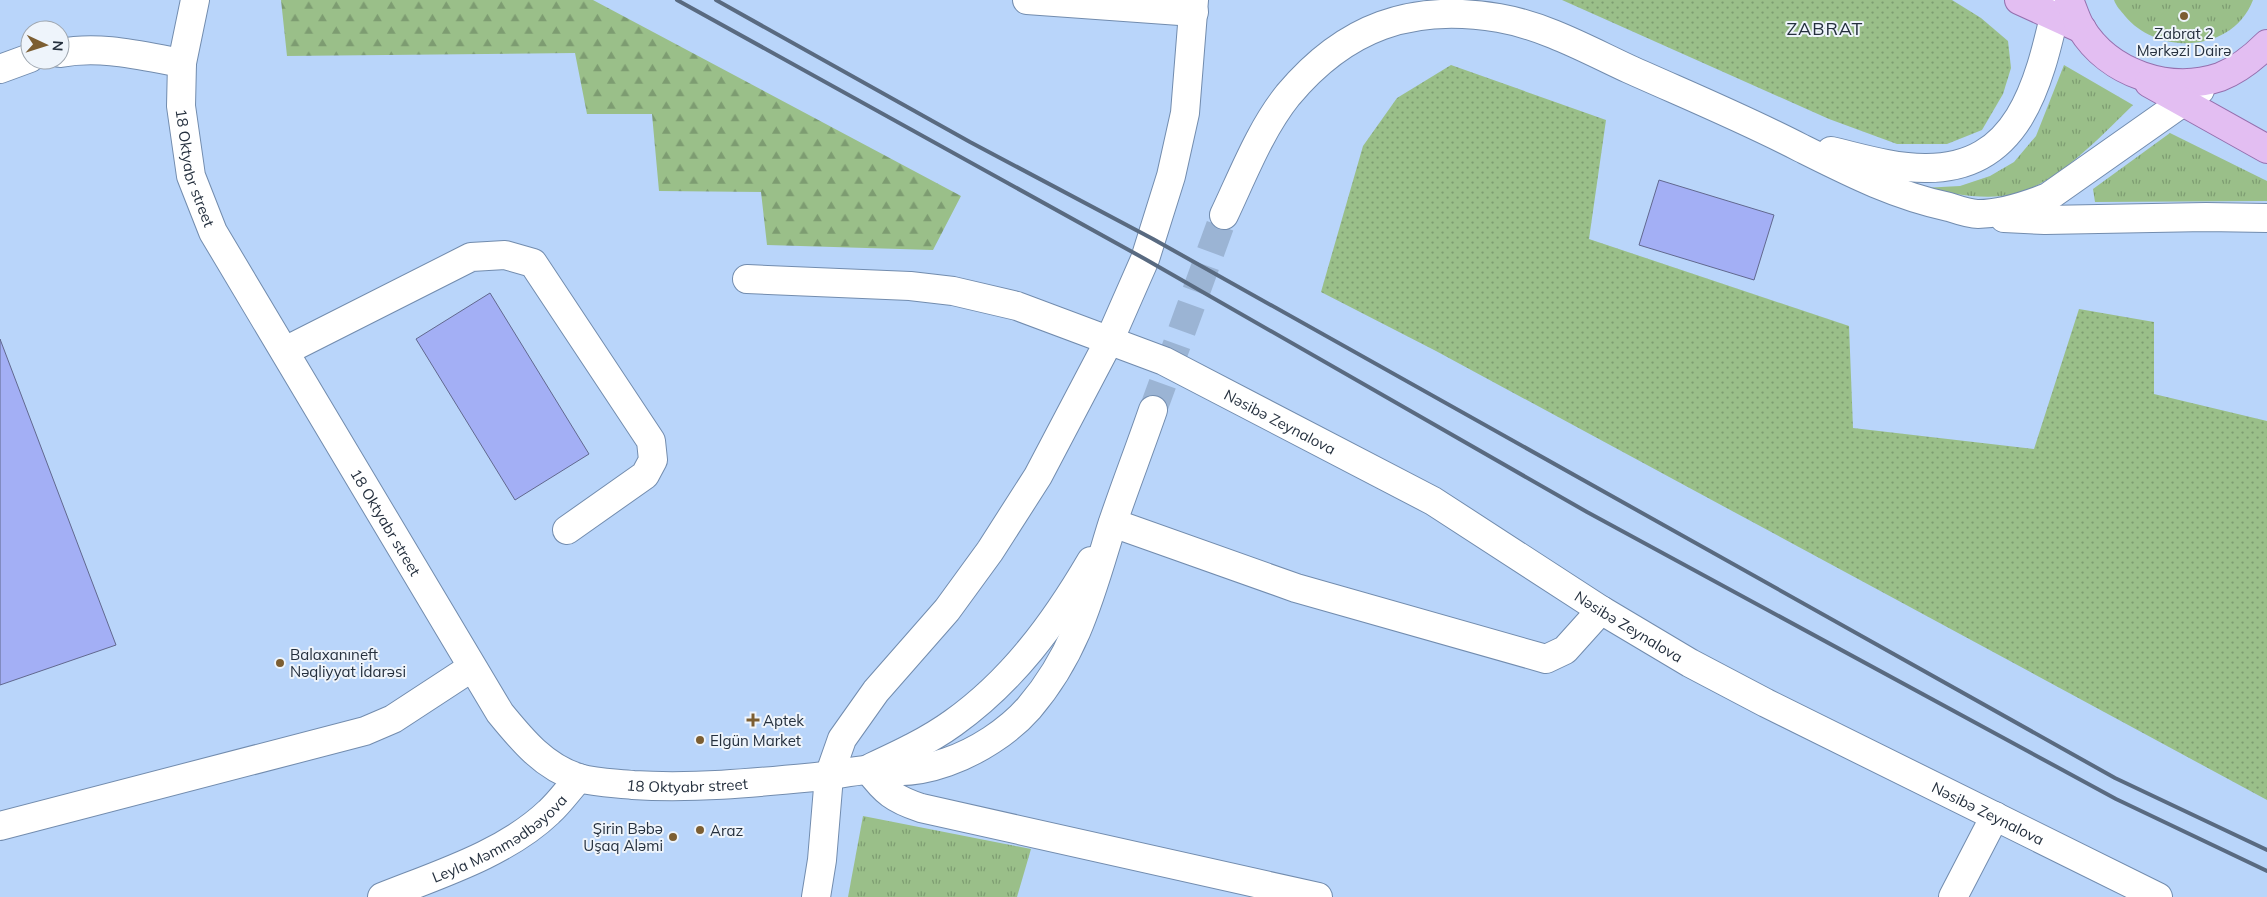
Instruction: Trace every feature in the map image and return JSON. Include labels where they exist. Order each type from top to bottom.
[{"type":"main road","points":[[2019,0],[2060,6],[2102,53],[2128,71],[2181,103],[2267,149]]},
{"type":"main road","points":[[2128,71],[2158,82],[2189,84],[2220,77],[2248,62],[2267,44]]},
{"type":"street","name":"18 Oktyabr street","points":[[195,0],[182,63],[181,106],[191,176],[213,232],[471,668],[500,713],[529,748],[553,766],[580,778],[642,785],[699,786],[829,776],[868,769]]},
{"type":"street","points":[[816,897],[822,860],[829,776],[842,739],[876,691],[947,610],[995,543],[1038,476],[1109,341],[1153,239],[1171,176],[1185,113],[1194,6],[1027,0]]},
{"type":"street","points":[[1781,137],[1876,162],[1924,168],[1953,166],[1984,155],[2003,140],[2026,105],[2040,70],[2060,6]]},
{"type":"street","points":[[1224,215],[1255,148],[1287,97],[1324,57],[1371,29],[1406,16],[1447,13],[1500,18],[1549,33],[1781,137],[1869,182],[1926,202],[1978,214],[2011,219],[2267,218]]},
{"type":"street","points":[[70,51],[80,49],[108,50],[182,63]]},
{"type":"street","points":[[0,69],[20,62]]},
{"type":"street","points":[[1978,214],[2026,206],[2048,197],[2220,77]]},
{"type":"street","points":[[285,351],[471,258],[505,255],[533,263],[651,440],[653,460],[645,475],[568,530]]},
{"type":"street","name":"Nəsibə Zeynalova","points":[[747,279],[910,286],[953,291],[1017,306],[1164,361],[1433,501],[1602,610],[1690,663],[1766,703],[2158,897]]},
{"type":"street","points":[[868,769],[896,771],[918,769],[945,763],[970,753],[1002,731],[1027,710],[1050,681],[1068,653],[1091,598],[1113,523],[1153,410]]},
{"type":"street","points":[[1113,523],[1296,588],[1546,659],[1565,650],[1602,610]]},
{"type":"street","points":[[868,769],[925,741],[952,723],[1011,674],[1046,632],[1077,585],[1113,523]]},
{"type":"street","points":[[0,826],[365,731],[392,719],[471,668]]},
{"type":"street","points":[[868,769],[884,791],[901,801],[921,808],[1318,897]]},
{"type":"street","name":"Leyla Məmmədbəyova","points":[[382,897],[464,865],[508,842],[548,813],[580,778]]},
{"type":"street","points":[[1953,897],[1995,816]]},
{"type":"green space","points":[[281,0],[593,0],[961,196],[933,250],[767,245],[761,192],[659,191],[652,114],[587,114],[575,53],[287,56]]},
{"type":"green space","points":[[1562,0],[1952,0],[1981,18],[2008,41],[2011,68],[2003,94],[1982,130],[1947,144],[1897,144],[1829,119]]},
{"type":"green space","name":"Zabrat 2 Mərkəzi Dairə","points":[[2114,0],[2253,0],[2243,18],[2229,30],[2212,39],[2194,43],[2156,38],[2139,29],[2125,16]]},
{"type":"green space","points":[[1451,65],[1606,120],[1589,239],[1849,326],[1853,428],[2034,449],[2079,309],[2154,322],[2154,394],[2267,421],[2267,800],[1436,351],[1321,292],[1363,146],[1397,98]]},
{"type":"green space","points":[[2064,65],[2133,105],[2078,157],[2046,181],[2030,189],[2014,194],[1991,197],[1968,196],[1922,188],[1960,186],[1990,176],[2014,162],[2036,136]]},
{"type":"green space","points":[[2170,133],[2267,181],[2267,201],[2095,202],[2093,189]]},
{"type":"green space","points":[[863,816],[1031,849],[1017,897],[848,897]]},
{"type":"building","points":[[1659,180],[1774,215],[1754,280],[1639,245]]},
{"type":"building","points":[[490,293],[589,454],[515,500],[416,339]]},
{"type":"building","points":[[0,339],[116,645],[0,685]]},
{"type":"tunnel","points":[[1153,410],[1224,215]]},
{"type":"railway","points":[[677,0],[1145,259],[1587,512],[2116,799],[2267,871]]},
{"type":"railway","points":[[716,0],[970,142],[1153,239],[2115,778],[2267,850]]},
{"type":"place","name":"Zabrat 2 Mərkəzi Dairə","points":[[2184,16]]},
{"type":"place","name":"Balaxanıneft Nəqliyyat İdarəsi","points":[[280,663]]},
{"type":"place","name":"Aptek","points":[[753,720]]},
{"type":"place","name":"Elgün Market","points":[[700,740]]},
{"type":"place","name":"Araz","points":[[700,830]]},
{"type":"place","name":"Şirin Bəbə Uşaq Aləmi","points":[[673,837]]},
{"type":"district","name":"ZABRAT","points":[[1825,28]]}]
